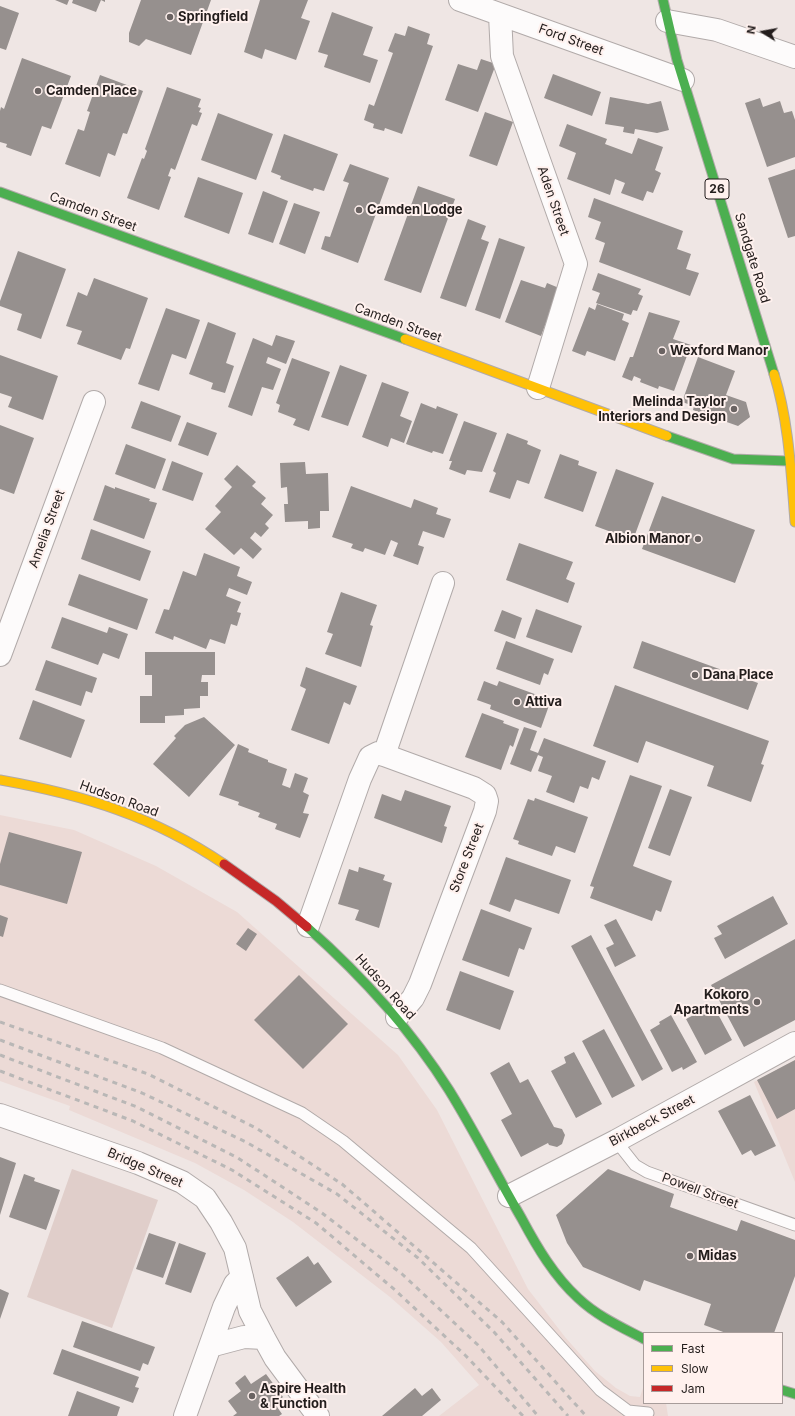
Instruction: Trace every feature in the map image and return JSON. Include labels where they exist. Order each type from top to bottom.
[{"type":"main road","name":"Sandgate Road","points":[[665,6],[683,80],[781,395],[795,522]]},
{"type":"main road","name":"Camden Street","points":[[0,192],[718,455],[733,459],[789,461]]},
{"type":"main road","name":"Hudson Road","points":[[0,780],[26,784],[87,799],[143,819],[197,845],[251,882],[308,926],[344,960],[397,1018],[438,1074],[536,1244],[570,1290],[602,1316],[643,1338]]},
{"type":"main road","points":[[783,1390],[795,1394]]},
{"type":"street","name":"Ford Street","points":[[460,0],[683,80]]},
{"type":"street","points":[[665,6],[716,30],[795,57]]},
{"type":"street","name":"Aden Street","points":[[500,14],[502,56],[576,264],[538,388]]},
{"type":"street","name":"Amelia Street","points":[[0,656],[94,402]]},
{"type":"street","points":[[308,926],[366,761],[375,754],[384,755],[443,583]]},
{"type":"street","name":"Store Street","points":[[384,755],[474,788],[485,795],[487,801],[485,811],[420,984],[413,998],[397,1018]]},
{"type":"street","name":"Birkbeck Street","points":[[509,1196],[616,1141],[795,1043]]},
{"type":"street","name":"Bridge Street","points":[[0,1115],[138,1163],[182,1182],[205,1198],[221,1222],[234,1248],[250,1311],[275,1358],[318,1416]]},
{"type":"street","points":[[185,1416],[224,1307],[235,1284],[242,1277]]},
{"type":"street","points":[[210,1346],[244,1338],[264,1338]]},
{"type":"lane","points":[[0,990],[162,1048],[302,1114],[342,1141],[471,1248],[600,1390],[628,1411],[648,1411]]},
{"type":"lane","name":"Powell Street","points":[[616,1141],[635,1165],[647,1172],[795,1225]]},
{"type":"shaded area","points":[[0,815],[74,830],[156,866],[237,912],[398,1055],[437,1110],[528,1289],[565,1337],[595,1371],[616,1388],[630,1396],[640,1397],[643,1388],[643,1404],[666,1404],[668,1416],[439,1416],[479,1385],[441,1342],[390,1297],[293,1222],[244,1190],[195,1163],[69,1110],[70,1106],[0,1081]]},
{"type":"shaded area","points":[[795,1060],[795,1182],[754,1082]]},
{"type":"shaded area","points":[[72,1169],[158,1200],[112,1328],[27,1297]]},
{"type":"building","points":[[55,0],[69,0],[67,5]]},
{"type":"building","points":[[73,0],[101,0],[96,12],[72,3]]},
{"type":"building","name":"Springfield","points":[[141,0],[211,0],[191,55],[146,39],[139,46],[129,42],[129,33]]},
{"type":"building","points":[[260,0],[308,0],[301,18],[310,21],[296,60],[265,49],[262,59],[244,52]]},
{"type":"building","points":[[0,6],[19,13],[6,50],[0,48]]},
{"type":"building","points":[[332,12],[373,27],[363,55],[378,60],[370,83],[324,67],[328,55],[318,52]]},
{"type":"building","points":[[408,26],[430,34],[427,44],[433,46],[402,134],[385,128],[384,131],[373,128],[374,124],[364,120],[369,104],[374,106],[393,53],[388,51],[395,33],[405,36]]},
{"type":"building","name":"Camden Place","points":[[22,58],[71,76],[51,129],[42,126],[31,156],[6,147],[7,144],[0,142],[1,107],[4,109]]},
{"type":"building","points":[[481,59],[496,64],[478,112],[445,100],[458,64],[477,70]]},
{"type":"building","points":[[553,74],[601,92],[592,116],[544,98]]},
{"type":"building","points":[[100,75],[143,91],[127,134],[123,133],[115,156],[108,153],[100,177],[65,164],[78,129],[84,131],[90,112],[87,111]]},
{"type":"building","points":[[167,87],[201,99],[198,107],[201,108],[199,112],[202,113],[197,126],[192,124],[175,170],[171,168],[168,176],[171,177],[159,210],[127,198],[142,158],[144,159],[147,151],[145,149]]},
{"type":"building","points":[[610,97],[648,104],[661,101],[669,130],[657,133],[635,129],[634,134],[623,132],[624,127],[605,124]]},
{"type":"building","points":[[760,98],[763,107],[780,101],[784,113],[792,111],[795,120],[795,157],[767,167],[745,103]]},
{"type":"building","points":[[485,112],[513,122],[497,166],[469,156]]},
{"type":"building","points":[[218,113],[273,134],[256,180],[201,160]]},
{"type":"building","points":[[567,124],[607,139],[605,144],[632,154],[638,138],[663,147],[655,170],[661,173],[653,193],[647,191],[643,201],[621,193],[625,183],[615,179],[610,195],[567,179],[576,153],[559,146]]},
{"type":"building","points":[[284,134],[338,154],[324,191],[314,188],[313,191],[280,179],[281,176],[271,172]]},
{"type":"building","name":"Camden Lodge","points":[[350,164],[389,178],[358,263],[321,249],[325,236],[330,237],[349,183],[343,181]]},
{"type":"building","points":[[795,169],[795,236],[788,238],[768,178]]},
{"type":"building","points":[[198,177],[243,193],[229,234],[184,217]]},
{"type":"building","points":[[418,186],[455,199],[421,293],[384,280]]},
{"type":"building","points":[[263,191],[288,201],[273,243],[248,234]]},
{"type":"building","points":[[594,198],[683,231],[677,249],[691,254],[686,269],[699,273],[690,296],[599,262],[605,243],[595,239],[601,222],[588,217]]},
{"type":"building","points":[[294,203],[320,212],[305,254],[279,244]]},
{"type":"building","points":[[468,219],[486,226],[481,239],[489,242],[466,307],[440,298]]},
{"type":"building","points":[[499,238],[525,247],[500,319],[475,310]]},
{"type":"building","points":[[18,251],[66,269],[41,339],[17,330],[22,314],[0,306],[0,301]]},
{"type":"building","points":[[598,273],[641,289],[638,294],[643,296],[637,311],[633,310],[631,315],[596,303],[600,293],[592,290]]},
{"type":"building","points":[[94,278],[148,298],[130,349],[126,348],[121,360],[77,344],[82,331],[66,326],[78,292],[87,296]]},
{"type":"building","points":[[521,280],[545,288],[547,283],[559,288],[541,336],[505,322]]},
{"type":"building","points":[[597,304],[624,314],[622,320],[629,323],[615,361],[587,351],[585,356],[572,351],[589,307],[595,310]]},
{"type":"building","points":[[166,308],[200,320],[186,359],[172,354],[159,391],[138,384]]},
{"type":"building","name":"Wexford Manor","points":[[649,312],[680,321],[673,339],[691,345],[674,391],[659,386],[658,389],[640,382],[641,379],[634,376],[632,381],[622,377],[630,357],[633,357]]},
{"type":"building","points":[[208,322],[236,333],[226,363],[234,366],[225,393],[211,389],[213,383],[189,374]]},
{"type":"building","points":[[276,335],[295,341],[286,364],[268,357],[266,363],[281,369],[273,390],[262,387],[252,416],[228,407],[253,338],[272,346]]},
{"type":"building","points":[[0,355],[58,376],[43,420],[8,407],[12,397],[0,393]]},
{"type":"building","points":[[698,357],[735,371],[726,395],[746,402],[750,417],[738,426],[693,410],[694,406],[682,402]]},
{"type":"building","points":[[292,358],[330,372],[309,431],[293,425],[296,419],[278,412],[280,405],[276,403]]},
{"type":"building","points":[[340,365],[367,375],[348,426],[321,417]]},
{"type":"building","points":[[382,382],[409,392],[400,416],[412,421],[404,443],[391,438],[388,447],[362,437]]},
{"type":"building","points":[[141,401],[181,416],[171,442],[131,428]]},
{"type":"building","points":[[421,403],[436,409],[437,406],[458,414],[443,454],[433,451],[432,453],[406,444]]},
{"type":"building","points":[[464,421],[497,433],[482,472],[467,470],[465,475],[449,469],[452,461],[449,461]]},
{"type":"building","points":[[187,422],[217,433],[208,456],[178,445]]},
{"type":"building","points":[[0,425],[34,438],[14,494],[0,489]]},
{"type":"building","points":[[507,433],[528,441],[527,444],[541,450],[529,484],[517,480],[510,499],[489,492],[496,473],[493,471]]},
{"type":"building","points":[[126,444],[166,459],[155,489],[115,474]]},
{"type":"building","points":[[560,454],[579,461],[578,465],[597,472],[583,512],[544,498]]},
{"type":"building","points":[[172,461],[203,473],[193,501],[162,490]]},
{"type":"building","points":[[305,462],[306,474],[328,473],[329,511],[320,511],[320,528],[308,529],[308,521],[285,522],[284,504],[288,504],[287,487],[281,488],[280,463]]},
{"type":"building","points":[[237,465],[256,482],[252,486],[266,498],[261,504],[273,515],[265,524],[269,528],[261,537],[255,532],[250,538],[262,549],[253,559],[241,548],[234,555],[205,529],[221,512],[215,506],[232,487],[224,479]]},
{"type":"building","points":[[616,469],[654,483],[633,540],[595,526]]},
{"type":"building","points":[[105,485],[150,499],[149,501],[157,503],[144,539],[93,520]]},
{"type":"building","points":[[351,486],[411,508],[414,499],[438,508],[436,514],[451,519],[444,538],[423,531],[418,545],[424,547],[418,565],[393,556],[398,543],[391,540],[385,555],[365,548],[363,552],[351,548],[353,544],[332,537]]},
{"type":"building","name":"Albion Manor","points":[[662,496],[755,530],[735,583],[642,549]]},
{"type":"building","points":[[91,529],[151,551],[140,581],[81,559]]},
{"type":"building","points":[[519,543],[573,562],[566,579],[575,583],[568,603],[506,580]]},
{"type":"building","points":[[204,553],[240,567],[237,576],[252,582],[247,595],[229,588],[226,596],[241,602],[237,612],[241,613],[237,626],[231,624],[225,644],[210,639],[206,649],[174,636],[173,640],[155,633],[164,609],[169,610],[183,571],[196,576]]},
{"type":"building","points":[[79,574],[148,599],[137,630],[68,605]]},
{"type":"building","points":[[341,592],[377,605],[370,625],[373,626],[361,667],[325,654],[333,634],[327,632]]},
{"type":"building","points":[[536,609],[582,626],[572,653],[526,637]]},
{"type":"building","points":[[502,610],[522,618],[515,639],[494,631]]},
{"type":"building","points":[[62,617],[107,633],[109,627],[128,634],[119,659],[103,653],[98,665],[51,648]]},
{"type":"building","points":[[506,641],[554,659],[548,675],[544,673],[540,685],[496,669]]},
{"type":"building","name":"Dana Place","points":[[642,641],[758,683],[748,710],[633,668]]},
{"type":"building","points":[[145,652],[215,652],[215,675],[202,675],[201,682],[208,682],[208,696],[200,696],[200,708],[184,709],[184,715],[165,716],[165,723],[140,723],[140,696],[152,696],[152,675],[145,675]]},
{"type":"building","points":[[46,660],[97,678],[92,693],[86,691],[81,706],[35,690]]},
{"type":"building","points":[[306,667],[357,686],[350,705],[344,702],[329,744],[291,730],[306,689],[300,686]]},
{"type":"building","name":"Attiva","points":[[484,681],[497,686],[499,681],[551,700],[541,728],[490,709],[491,705],[477,700]]},
{"type":"building","points":[[615,685],[769,741],[761,764],[764,765],[751,802],[707,786],[714,766],[646,741],[638,763],[593,746]]},
{"type":"building","points":[[33,700],[85,720],[71,758],[19,739]]},
{"type":"building","points":[[482,713],[504,721],[503,723],[519,729],[513,747],[510,745],[501,770],[465,757]]},
{"type":"building","points":[[204,717],[235,745],[189,797],[153,764],[176,738],[174,736],[185,725]]},
{"type":"building","points":[[524,727],[537,731],[530,750],[538,753],[544,738],[606,761],[599,780],[592,777],[588,789],[580,786],[574,803],[546,792],[552,776],[538,771],[543,757],[538,755],[531,772],[510,764]]},
{"type":"building","points":[[238,744],[249,749],[248,752],[287,769],[282,785],[290,788],[295,773],[308,778],[303,792],[309,795],[303,813],[309,814],[300,838],[275,829],[277,824],[258,817],[260,813],[238,805],[239,802],[219,795]]},
{"type":"building","points":[[630,775],[662,786],[633,866],[672,881],[661,912],[656,910],[652,921],[590,898],[594,887],[590,886]]},
{"type":"building","points":[[670,789],[692,797],[670,856],[648,848]]},
{"type":"building","points":[[405,790],[451,806],[444,826],[447,827],[442,843],[374,818],[382,794],[401,801]]},
{"type":"building","points":[[535,798],[588,817],[575,853],[556,846],[552,856],[518,844],[519,841],[513,839],[528,799],[534,801]]},
{"type":"building","points":[[9,832],[82,852],[67,904],[0,885],[0,864]]},
{"type":"building","points":[[506,857],[571,880],[559,914],[515,899],[510,912],[489,904]]},
{"type":"building","points":[[359,867],[385,875],[383,880],[392,883],[379,928],[355,920],[359,910],[338,904],[349,869],[358,872]]},
{"type":"building","points":[[773,896],[788,924],[725,959],[714,938],[722,934],[717,926]]},
{"type":"building","points":[[481,909],[532,928],[524,950],[519,948],[509,977],[462,960]]},
{"type":"building","points":[[0,915],[8,918],[3,937],[0,936]]},
{"type":"building","points":[[616,919],[636,956],[615,967],[606,948],[614,944],[604,925]]},
{"type":"building","points":[[248,928],[257,934],[246,951],[236,944]]},
{"type":"building","points":[[591,935],[663,1069],[642,1081],[571,946]]},
{"type":"building","name":"Kokoro Apartments","points":[[795,939],[795,1020],[744,1047],[711,985]]},
{"type":"building","points":[[460,971],[514,991],[500,1030],[446,1010]]},
{"type":"building","points":[[299,975],[348,1024],[303,1069],[254,1020]]},
{"type":"building","points":[[713,1005],[732,1040],[705,1055],[686,1019]]},
{"type":"building","points":[[671,1015],[697,1062],[683,1070],[682,1067],[672,1072],[650,1030],[660,1024],[659,1022]]},
{"type":"building","points":[[604,1029],[635,1086],[612,1098],[582,1041]]},
{"type":"building","points":[[574,1052],[602,1104],[576,1118],[551,1071],[566,1063],[564,1057]]},
{"type":"building","points":[[795,1060],[795,1109],[777,1119],[757,1080]]},
{"type":"building","points":[[509,1062],[520,1083],[528,1079],[554,1127],[562,1129],[565,1135],[562,1144],[557,1147],[549,1145],[548,1143],[521,1157],[501,1120],[512,1114],[490,1073]]},
{"type":"building","points":[[750,1095],[776,1146],[755,1156],[751,1150],[742,1155],[718,1111]]},
{"type":"building","points":[[0,1157],[16,1163],[0,1215]]},
{"type":"building","points":[[608,1169],[674,1194],[670,1207],[737,1231],[741,1220],[795,1240],[795,1276],[774,1332],[723,1332],[704,1325],[711,1304],[644,1280],[640,1291],[583,1267],[567,1243],[556,1215]]},
{"type":"building","points":[[24,1174],[35,1178],[34,1181],[60,1190],[46,1230],[9,1217]]},
{"type":"building","points":[[149,1233],[176,1242],[163,1278],[136,1269]]},
{"type":"building","points":[[179,1243],[206,1253],[191,1293],[165,1284]]},
{"type":"building","points":[[308,1256],[314,1265],[318,1262],[332,1282],[296,1307],[276,1278]]},
{"type":"building","points":[[0,1289],[9,1293],[0,1319]]},
{"type":"building","points":[[82,1321],[155,1347],[148,1365],[143,1363],[140,1371],[73,1347]]},
{"type":"building","points":[[62,1349],[139,1377],[135,1387],[139,1388],[133,1403],[53,1374]]},
{"type":"building","name":"Aspire Health & Function","points":[[266,1374],[283,1397],[275,1404],[282,1414],[279,1416],[233,1416],[237,1413],[228,1401],[241,1391],[235,1383],[245,1375],[251,1384]]},
{"type":"building","points":[[415,1388],[422,1396],[432,1388],[441,1400],[422,1416],[382,1416]]},
{"type":"building","points":[[77,1391],[120,1407],[117,1416],[68,1416]]},
{"type":"railway","points":[[0,1022],[148,1074],[256,1128],[342,1184],[502,1322],[586,1416]]},
{"type":"railway","points":[[0,1040],[142,1093],[246,1142],[337,1194],[418,1258],[494,1332],[568,1416]]},
{"type":"railway","points":[[0,1055],[137,1107],[238,1158],[322,1213],[402,1274],[478,1345],[538,1416]]},
{"type":"railway","points":[[0,1071],[133,1121],[232,1170],[316,1223],[395,1290],[466,1356],[523,1416]]},
{"type":"traffic: fast","points":[[663,0],[677,60],[774,374]]},
{"type":"traffic: fast","points":[[0,192],[405,339]]},
{"type":"traffic: fast","points":[[667,436],[733,459],[789,461]]},
{"type":"traffic: fast","points":[[307,927],[327,945],[384,1003],[434,1067],[468,1122],[534,1240],[561,1280],[578,1298],[593,1310],[643,1338]]},
{"type":"traffic: fast","points":[[783,1390],[795,1394]]},
{"type":"traffic: slow","points":[[405,339],[667,436]]},
{"type":"traffic: slow","points":[[774,374],[786,429],[791,466],[795,522]]},
{"type":"traffic: slow","points":[[0,780],[31,786],[89,801],[144,820],[197,847],[224,864]]},
{"type":"traffic: jam","points":[[224,864],[276,901],[307,927]]},
{"type":"place","name":"Springfield","points":[[170,17]]},
{"type":"place","name":"Camden Place","points":[[38,91]]},
{"type":"place","name":"Camden Lodge","points":[[359,210]]},
{"type":"place","name":"Wexford Manor","points":[[662,351]]},
{"type":"place","name":"Melinda Taylor Interiors and Design","points":[[734,409]]},
{"type":"place","name":"Albion Manor","points":[[698,539]]},
{"type":"place","name":"Dana Place","points":[[695,675]]},
{"type":"place","name":"Attiva","points":[[517,702]]},
{"type":"place","name":"Kokoro Apartments","points":[[757,1002]]},
{"type":"place","name":"Midas","points":[[690,1256]]},
{"type":"place","name":"Aspire Health & Function","points":[[252,1396]]}]
